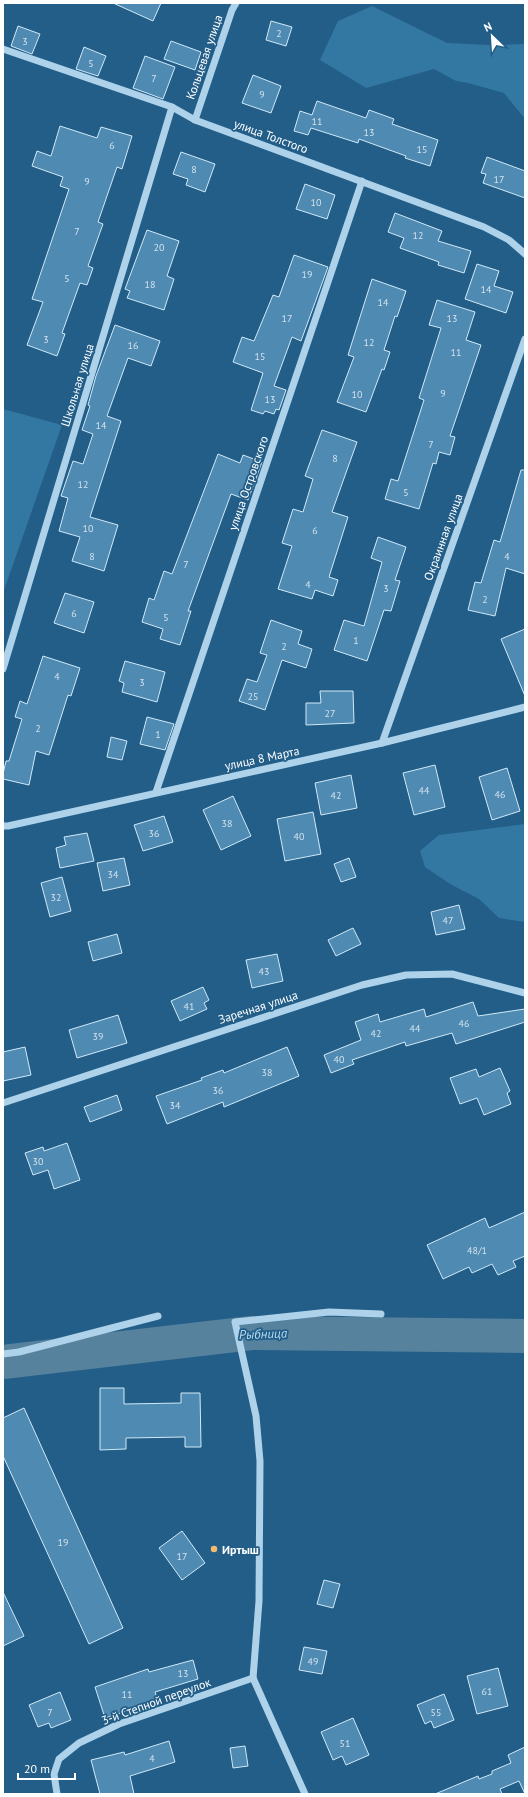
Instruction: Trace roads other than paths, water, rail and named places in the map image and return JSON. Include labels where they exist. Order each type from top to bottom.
[{"type":"street","name":"Кольцевая улица","points":[[195,120],[232,10],[236,3]]},
{"type":"street","name":"улица Толстого","points":[[3,49],[172,107],[195,120],[484,227],[509,240],[525,254]]},
{"type":"street","name":"Школьная улица","points":[[3,669],[172,107]]},
{"type":"street","name":"улица Островского","points":[[156,792],[362,181]]},
{"type":"street","name":"Окраинная улица","points":[[382,742],[525,340]]},
{"type":"street","name":"улица 8 Марта","points":[[3,826],[382,742],[525,707]]},
{"type":"street","name":"Заречная улица","points":[[3,1103],[362,985],[406,974],[452,974],[525,993]]},
{"type":"street","points":[[305,1794],[253,1678],[259,1601],[260,1461],[256,1416],[235,1322],[329,1312],[381,1314]]},
{"type":"street","points":[[3,1354],[19,1352],[158,1316]]},
{"type":"street","name":"3-й Степной переулок","points":[[57,1794],[54,1774],[60,1759],[79,1743],[119,1724],[253,1678]]},
{"type":"waterway","name":"Рыбница","points":[[3,1362],[252,1333],[525,1336]]},
{"type":"place","name":"Иртыш","points":[[214,1549]]}]
